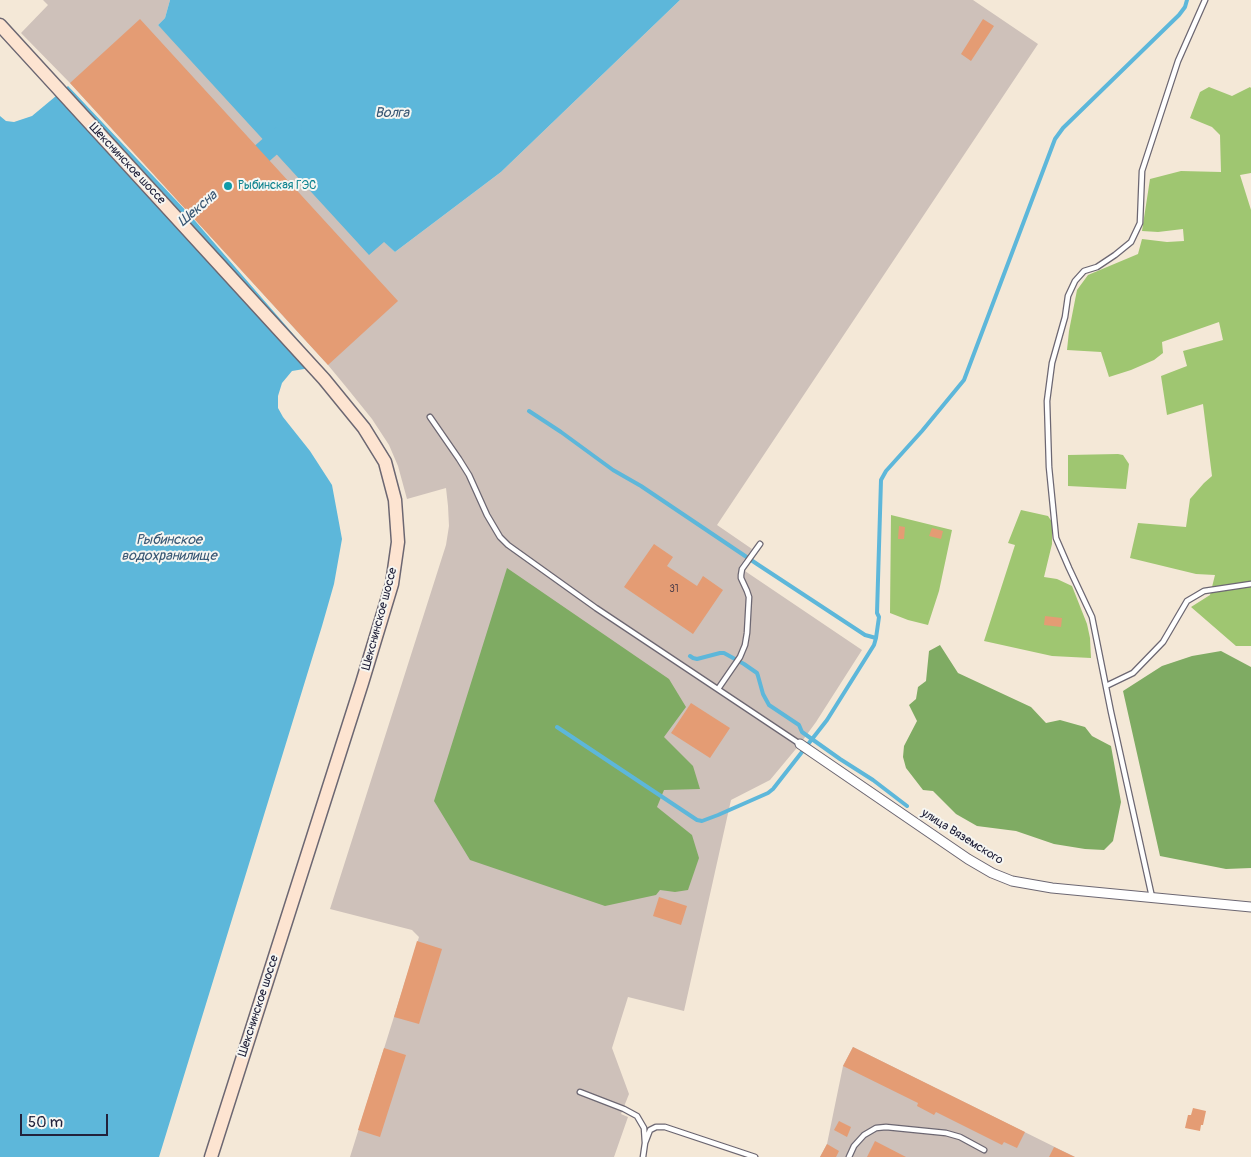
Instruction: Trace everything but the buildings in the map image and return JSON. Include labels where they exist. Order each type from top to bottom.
[{"type":"main road","name":"Шекснинское шоссе","points":[[0,25],[324,379],[364,428],[385,462],[395,500],[398,542],[392,584],[211,1157]]},
{"type":"street","name":"улица Вяземского","points":[[800,744],[968,859],[1012,881],[1038,886],[1251,907]]},
{"type":"lane","points":[[1152,897],[1092,617],[1056,538],[1049,467],[1047,401],[1052,363],[1065,317],[1068,296],[1075,281],[1084,271],[1097,267],[1115,256],[1131,242],[1140,223],[1142,171],[1178,61],[1205,0]]},
{"type":"lane","points":[[430,417],[459,459],[487,515],[500,537],[508,545],[582,598],[800,744]]},
{"type":"lane","points":[[718,689],[745,645],[748,597],[741,575],[742,569],[760,544]]},
{"type":"lane","points":[[1106,686],[1133,673],[1163,642],[1187,601],[1204,591],[1251,584]]},
{"type":"lane","points":[[580,1092],[637,1116],[644,1128],[645,1143],[643,1157]]},
{"type":"lane","points":[[645,1143],[650,1130],[656,1127],[665,1127],[755,1157]]},
{"type":"lane","points":[[849,1157],[854,1146],[864,1135],[876,1128],[886,1127],[946,1133],[960,1137],[984,1150]]},
{"type":"shaded area","points":[[43,0],[170,0],[165,18],[158,25],[395,252],[501,172],[680,0],[973,0],[1038,44],[717,525],[752,549],[739,567],[862,650],[816,722],[770,780],[731,800],[684,1011],[628,997],[612,1048],[629,1094],[621,1114],[628,1117],[614,1157],[350,1157],[419,937],[412,930],[330,909],[446,545],[449,526],[446,488],[407,499],[398,466],[389,445],[372,419],[328,365],[70,83],[21,33],[48,5]]},
{"type":"shaded area","points":[[853,1047],[1075,1157],[820,1157],[827,1144],[843,1066]]},
{"type":"green space","points":[[1209,87],[1232,96],[1251,88],[1251,173],[1240,175],[1251,210],[1251,646],[1236,646],[1191,607],[1210,595],[1215,575],[1196,574],[1130,558],[1138,523],[1186,527],[1190,499],[1212,476],[1203,404],[1167,415],[1161,376],[1187,366],[1183,351],[1223,340],[1219,322],[1162,342],[1163,353],[1154,360],[1109,377],[1101,352],[1067,350],[1077,290],[1088,275],[1138,254],[1142,239],[1167,242],[1184,241],[1183,229],[1158,232],[1142,231],[1150,179],[1181,171],[1221,172],[1220,135],[1212,127],[1190,118],[1200,92]]},
{"type":"green space","points":[[1068,455],[1123,455],[1129,464],[1126,489],[1068,486]]},
{"type":"green space","points":[[1021,510],[1048,516],[1052,522],[1052,544],[1044,577],[1057,579],[1072,586],[1087,624],[1091,658],[1052,656],[984,641],[1015,545],[1008,543]]},
{"type":"green space","points":[[891,515],[952,530],[939,591],[928,625],[890,613]]},
{"type":"green space","points":[[507,568],[669,679],[686,707],[664,737],[693,766],[700,789],[664,790],[657,807],[692,835],[699,858],[688,890],[675,892],[660,890],[656,895],[605,906],[470,860],[434,801]]},
{"type":"green space","points":[[940,645],[958,673],[1031,707],[1046,723],[1060,720],[1085,727],[1092,736],[1111,746],[1121,802],[1113,841],[1104,850],[1054,844],[1016,831],[977,826],[956,814],[933,791],[923,790],[906,768],[903,757],[904,746],[917,721],[909,705],[916,699],[918,687],[926,681],[929,651]]},
{"type":"green space","points":[[1221,651],[1251,667],[1251,868],[1226,869],[1160,856],[1123,691],[1162,666],[1192,656]]},
{"type":"water","name":"Волга","points":[[170,0],[680,0],[501,172],[395,252],[384,242],[369,255],[158,25],[165,18]]},
{"type":"water","name":"Рыбинское водохранилище","points":[[68,86],[190,215],[313,357],[315,363],[310,368],[292,371],[282,383],[278,396],[278,408],[310,451],[332,485],[342,539],[334,584],[322,626],[159,1157],[0,1157],[0,116],[6,121],[14,122],[32,116]]},
{"type":"waterway","points":[[557,727],[697,820],[702,821],[718,815],[773,789],[827,720],[874,645],[879,617],[877,613],[881,480],[886,471],[964,380],[1055,139],[1063,128],[1179,15],[1185,7],[1187,0]]},
{"type":"waterway","name":"Шексна","points":[[241,172],[291,128]]},
{"type":"waterway","points":[[529,411],[613,470],[641,486],[865,635],[876,638]]},
{"type":"waterway","points":[[690,656],[697,659],[724,653],[744,664],[757,673],[763,694],[769,705],[799,725],[802,732],[873,780],[907,806]]},
{"type":"place","name":"Рыбинская ГЭС","points":[[228,186]]}]
